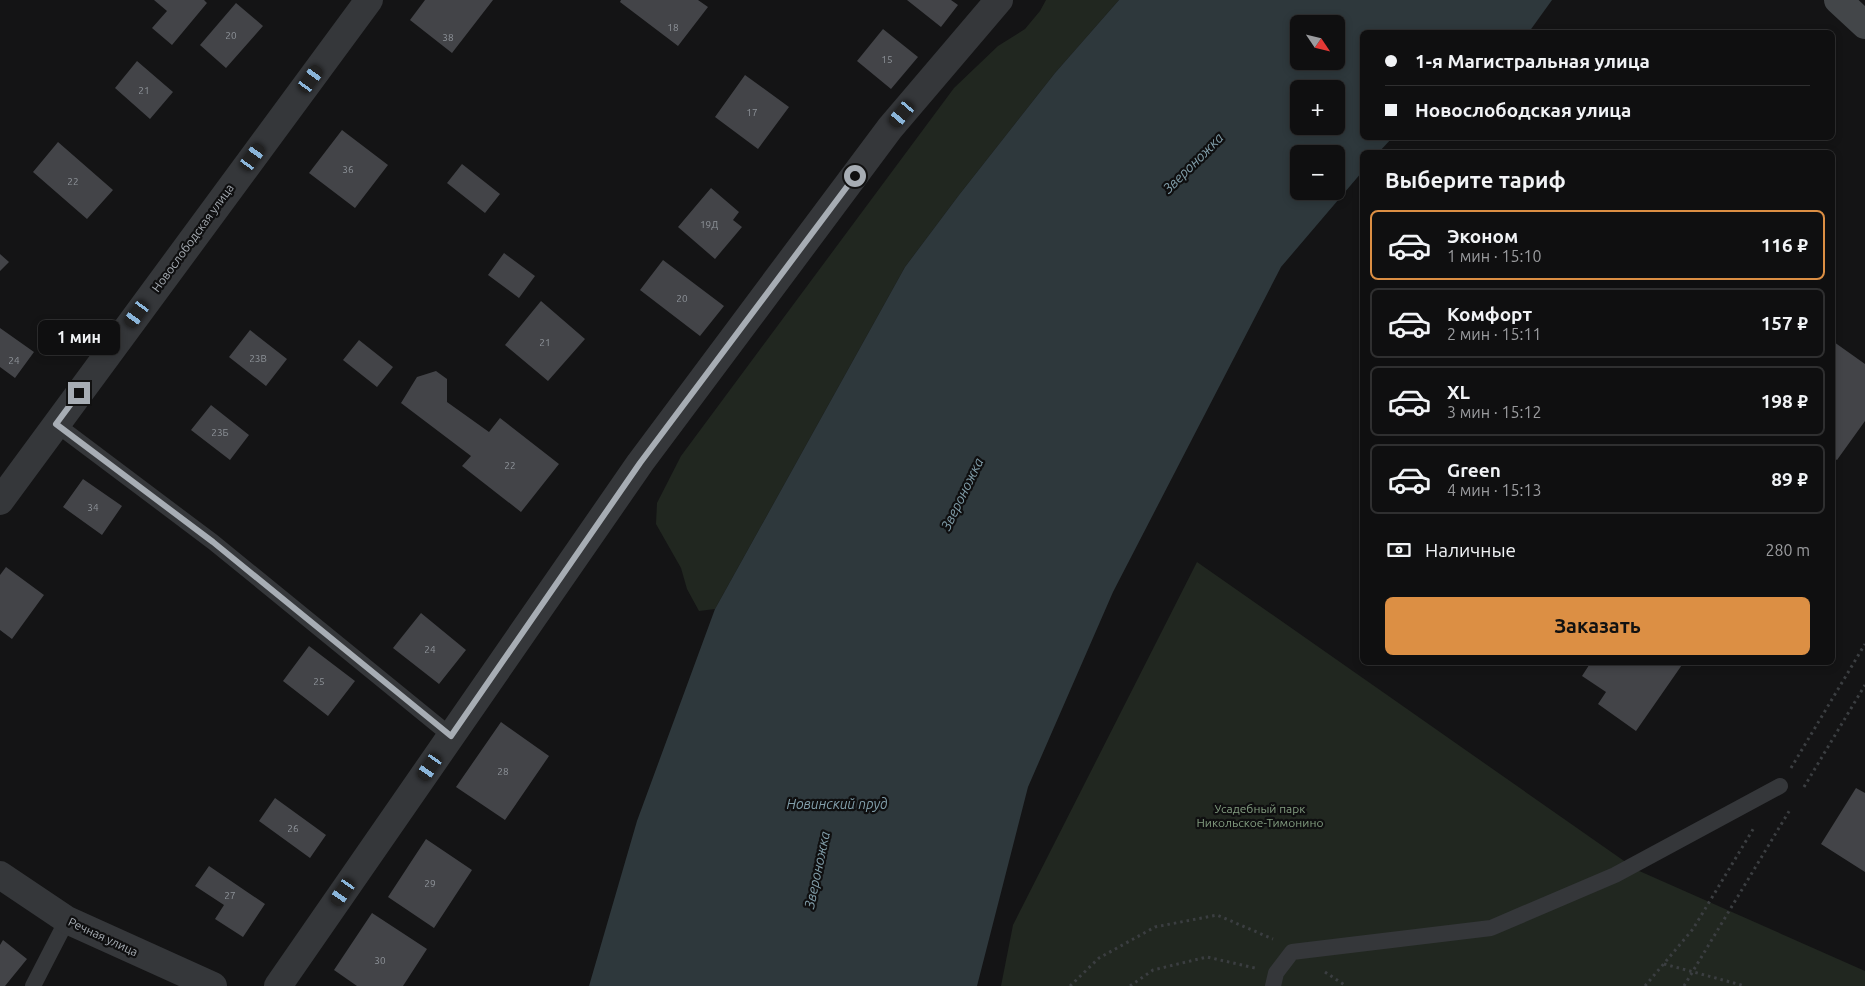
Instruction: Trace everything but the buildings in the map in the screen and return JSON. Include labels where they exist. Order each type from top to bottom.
[{"type":"main road","points":[[1838,0],[1865,25]]},
{"type":"street","name":"Новослободская улица","points":[[0,501],[369,0]]},
{"type":"street","points":[[278,986],[640,463],[890,128],[999,0]]},
{"type":"street","name":"Речная улица","points":[[0,875],[67,920],[213,986]]},
{"type":"lane","points":[[56,424],[213,542],[451,736]]},
{"type":"lane","points":[[1275,980],[1292,952],[1491,928],[1615,875],[1780,786]]},
{"type":"lane","points":[[33,986],[67,920]]},
{"type":"path","points":[[1799,795],[1865,685]]},
{"type":"path","points":[[1684,986],[1794,803]]},
{"type":"path","points":[[1070,986],[1099,958],[1155,927],[1217,915],[1267,935],[1346,986]]},
{"type":"path","points":[[1130,986],[1153,970],[1207,957],[1275,980]]},
{"type":"path","points":[[1664,964],[1745,986]]},
{"type":"green space","points":[[1046,0],[1119,0],[1055,73],[905,267],[715,609],[699,611],[687,589],[681,568],[656,524],[657,503],[681,456],[954,88],[998,46],[1025,29],[1040,11]]},
{"type":"green space","name":"Усадебный парк Никольское-Тимонино","points":[[1197,562],[1637,870],[1865,971],[1865,986],[1001,986],[1013,925]]},
{"type":"water","name":"Новинский пруд","points":[[1119,0],[1552,0],[1530,30],[1360,30],[1360,140],[1390,140],[1381,150],[1360,150],[1360,174],[1345,192],[1345,145],[1290,145],[1290,200],[1338,200],[1281,267],[1113,592],[1028,787],[977,986],[589,986],[637,821],[715,609],[905,267],[1055,73]]},
{"type":"route","points":[[79,393],[56,424],[213,542],[451,736],[640,463],[855,176]]},
{"type":"water label","name":"Звероножка","points":[[1193,163]]},
{"type":"water label","name":"Звероножка","points":[[962,494]]},
{"type":"water label","name":"Звероножка","points":[[817,870]]}]
